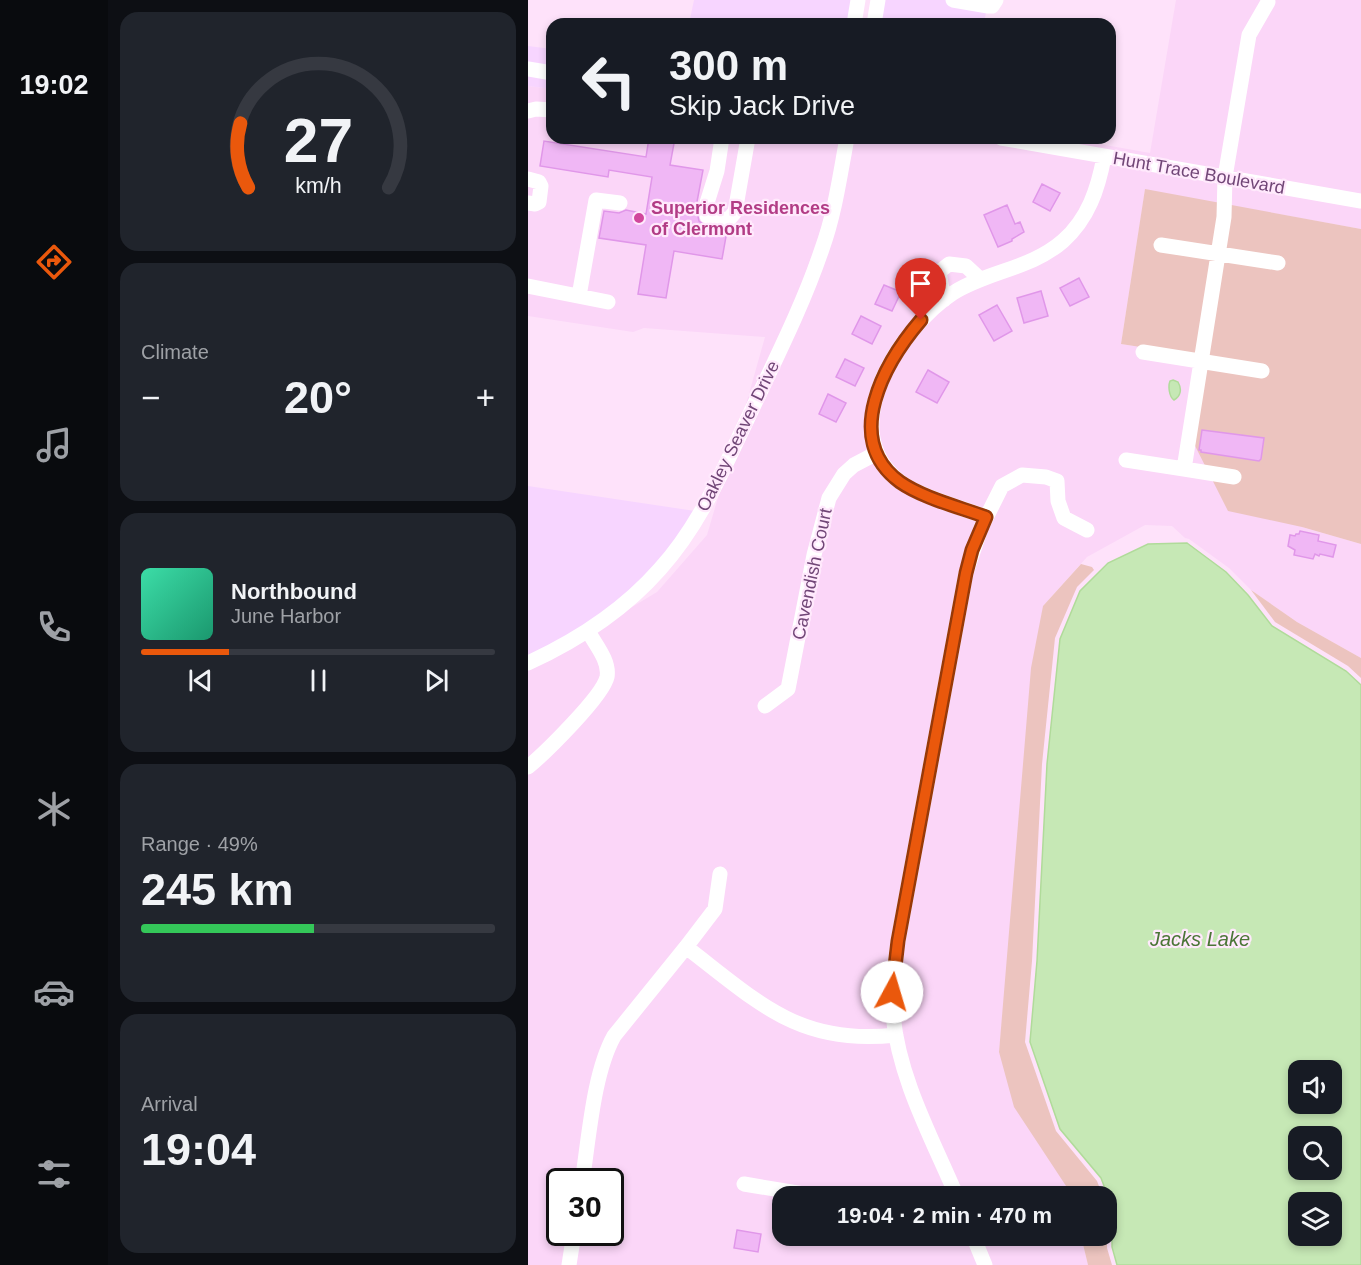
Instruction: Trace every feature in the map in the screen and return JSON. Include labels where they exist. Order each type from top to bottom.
[{"type":"street","points":[[855,18],[858,0]]},
{"type":"street","points":[[875,18],[878,0]]},
{"type":"street","points":[[952,0],[988,6],[992,6],[996,0]]},
{"type":"street","points":[[1184,469],[1224,218],[1225,177],[1249,36],[1268,2]]},
{"type":"street","points":[[528,69],[546,72]]},
{"type":"street","points":[[528,111],[546,110]]},
{"type":"street","points":[[721,144],[717,171],[705,209],[710,218],[720,220],[729,219],[735,212],[747,144]]},
{"type":"street","name":"Oakley Seaver Drive","points":[[528,663],[558,649],[614,613],[662,568],[692,528],[716,485],[802,301],[822,249],[834,209],[846,144]]},
{"type":"street","name":"Hunt Trace Boulevard","points":[[1034,144],[1361,201]]},
{"type":"street","points":[[986,517],[911,489],[889,471],[877,453],[870,427],[871,414],[878,391],[897,351],[909,334],[944,300],[980,279],[1040,258],[1065,239],[1082,219],[1095,195],[1104,157]]},
{"type":"street","points":[[528,179],[539,182],[541,186],[539,202],[528,203]]},
{"type":"street","points":[[579,296],[596,200],[620,203]]},
{"type":"street","points":[[1161,245],[1278,263]]},
{"type":"street","points":[[944,300],[939,272],[949,264],[966,266],[980,279]]},
{"type":"street","points":[[528,286],[608,302]]},
{"type":"street","points":[[1143,352],[1262,371]]},
{"type":"street","name":"Cavendish Court","points":[[765,706],[788,689],[814,555],[829,498],[844,474],[854,465],[877,453]]},
{"type":"street","points":[[1126,460],[1234,477]]},
{"type":"street","points":[[952,1186],[909,1083],[896,1035],[892,992],[898,941],[966,573],[972,550],[1002,486],[1022,476],[1046,477],[1057,481],[1058,501],[1064,518],[1087,531]]},
{"type":"street","points":[[528,767],[545,753],[599,692],[607,676],[606,661],[588,631]]},
{"type":"street","points":[[584,1168],[600,1071],[606,1051],[614,1036],[715,909],[720,874]]},
{"type":"street","points":[[687,947],[767,1009],[802,1026],[834,1035],[867,1038],[896,1035]]},
{"type":"street","points":[[744,1184],[772,1189]]},
{"type":"street","points":[[569,1265],[572,1246]]},
{"type":"street","points":[[977,1246],[985,1265]]},
{"type":"shaded area","points":[[694,0],[852,0],[849,18],[690,18]]},
{"type":"shaded area","points":[[884,0],[988,0],[985,18],[881,18]]},
{"type":"shaded area","points":[[1176,0],[1361,0],[1361,229],[1145,190],[1121,344],[1205,357],[1302,527],[1361,544],[1361,658],[1297,622],[1251,590],[1229,568],[1185,538],[1172,526],[1145,525],[1087,557],[1043,606],[999,1052],[1066,1186],[794,1186],[740,1177],[738,1189],[772,1195],[772,1246],[1083,1246],[1088,1265],[528,1265],[528,670],[657,592],[707,535],[722,484],[807,304],[850,144],[1100,144],[1150,153]]},
{"type":"shaded area","points":[[528,46],[546,48],[546,66],[528,63]]},
{"type":"shaded area","points":[[528,75],[546,79],[546,88],[528,86]]},
{"type":"shaded area","points":[[528,86],[546,88],[546,144],[840,144],[828,208],[797,298],[743,415],[765,337],[644,328],[633,332],[528,316]]},
{"type":"shaded area","points":[[1145,189],[1361,229],[1361,544],[1302,527],[1228,511],[1185,426],[1205,357],[1121,344]]},
{"type":"shaded area","points":[[528,486],[695,511],[678,538],[640,582],[585,626],[528,657]]},
{"type":"shaded area","points":[[1081,564],[1092,567],[1094,570],[1077,587],[1055,638],[1042,764],[1032,961],[1025,1042],[1056,1131],[1099,1186],[1066,1186],[1014,1107],[999,1052],[1031,668],[1043,606]]},
{"type":"shaded area","points":[[1251,590],[1297,622],[1361,658],[1361,678],[1348,666],[1275,622]]},
{"type":"shaded area","points":[[1083,1246],[1107,1246],[1112,1265],[1088,1265]]},
{"type":"water","points":[[1170,381],[1178,382],[1180,387],[1179,394],[1174,400],[1169,388]]},
{"type":"water","name":"Jacks Lake","points":[[1187,543],[1226,572],[1248,595],[1272,626],[1346,671],[1361,685],[1361,1265],[1117,1265],[1112,1246],[1117,1246],[1117,1186],[1104,1186],[1101,1178],[1060,1129],[1030,1042],[1037,961],[1047,764],[1060,639],[1080,591],[1108,563],[1148,544]]},
{"type":"building","name":"Superior Residences of Clermont","points":[[544,141],[546,144],[563,144],[646,157],[648,144],[674,144],[670,165],[703,170],[696,207],[699,221],[710,229],[727,231],[722,259],[674,251],[666,298],[638,294],[646,245],[599,238],[604,211],[619,213],[626,210],[646,214],[652,177],[609,170],[608,177],[540,166]]},
{"type":"building","points":[[1042,184],[1060,193],[1050,211],[1033,202]]},
{"type":"building","points":[[1007,205],[1015,224],[1020,222],[1024,232],[998,247],[984,215]]},
{"type":"building","points":[[1079,278],[1089,297],[1070,306],[1060,288]]},
{"type":"building","points":[[884,285],[901,292],[892,311],[875,304]]},
{"type":"building","points":[[1041,291],[1048,316],[1024,323],[1017,298]]},
{"type":"building","points":[[997,305],[1012,331],[994,341],[979,315]]},
{"type":"building","points":[[861,316],[881,326],[872,344],[852,334]]},
{"type":"building","points":[[845,359],[864,368],[855,386],[836,377]]},
{"type":"building","points":[[928,370],[949,382],[937,403],[916,392]]},
{"type":"building","points":[[828,394],[846,403],[836,422],[819,414]]},
{"type":"building","points":[[1202,430],[1264,438],[1261,459],[1259,461],[1201,452],[1199,450]]},
{"type":"building","points":[[1300,531],[1319,535],[1318,541],[1336,545],[1333,557],[1315,554],[1313,559],[1294,555],[1295,550],[1288,546],[1290,535],[1295,536]]},
{"type":"building","points":[[737,1230],[761,1234],[758,1252],[734,1248]]},
{"type":"place","name":"Superior Residences of Clermont","points":[[639,218]]},
{"type":"route","points":[[892,992],[898,941],[966,573],[972,550],[986,517],[911,489],[898,480],[880,460],[873,441],[870,427],[874,400],[897,351],[921,320]]}]
